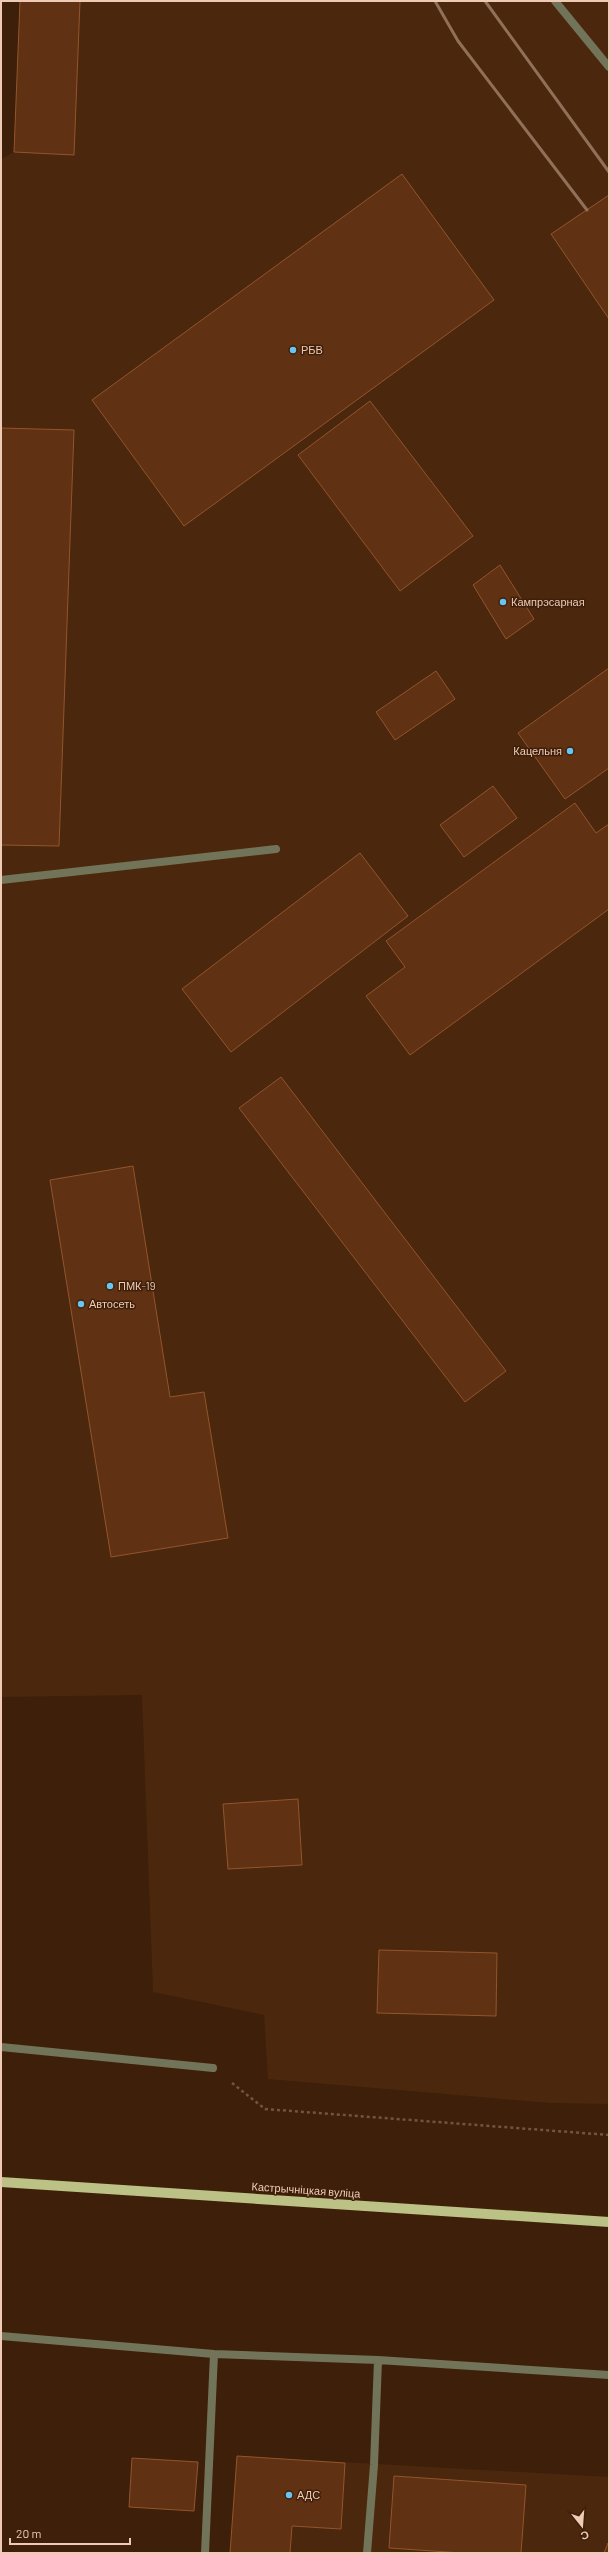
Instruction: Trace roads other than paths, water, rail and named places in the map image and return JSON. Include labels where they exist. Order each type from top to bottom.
[{"type":"main road","name":"Кастрычніцкая вуліца","points":[[1,2182],[609,2222]]},
{"type":"lane","points":[[555,1],[609,67]]},
{"type":"lane","points":[[1,880],[276,849]]},
{"type":"lane","points":[[1,2047],[213,2068]]},
{"type":"lane","points":[[1,2336],[214,2354],[378,2360],[609,2375]]},
{"type":"lane","points":[[205,2553],[214,2354]]},
{"type":"lane","points":[[367,2553],[374,2465],[378,2360]]},
{"type":"railway","points":[[435,1],[458,41],[587,210]]},
{"type":"railway","points":[[485,1],[609,172]]},
{"type":"place","name":"РБВ","points":[[293,350]]},
{"type":"place","name":"Кампрэсарная","points":[[503,602]]},
{"type":"place","name":"Кацельня","points":[[570,751]]},
{"type":"place","name":"ПМК-19","points":[[110,1286]]},
{"type":"place","name":"Автосеть","points":[[81,1304]]},
{"type":"place","name":"АДС","points":[[289,2495]]}]
